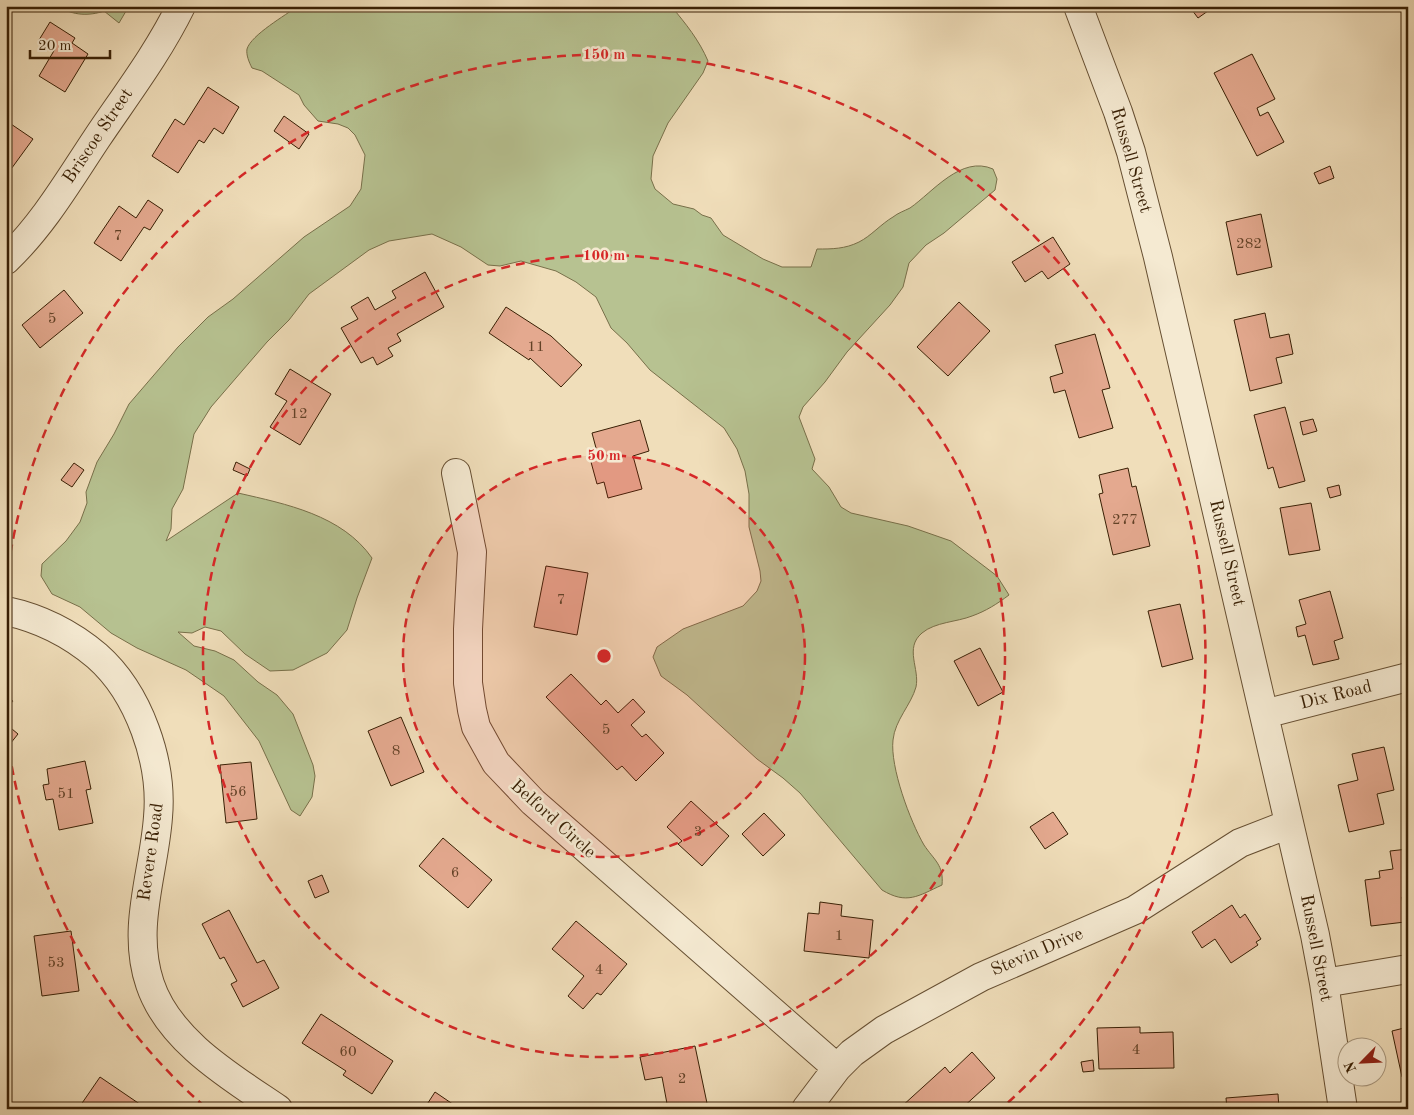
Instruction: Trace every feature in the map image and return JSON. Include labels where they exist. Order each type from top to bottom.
[{"type":"street","name":"Briscoe Street","points":[[6,260],[36,227],[58,196],[165,37],[181,6]]},
{"type":"street","name":"Russell Street","points":[[1078,6],[1107,80],[1134,162],[1158,257],[1315,935],[1343,1109]]},
{"type":"street","name":"Belford Circle","points":[[456,473],[472,552],[468,630],[469,696],[476,727],[496,764],[533,802],[837,1068]]},
{"type":"street","name":"Revere Road","points":[[6,611],[30,617],[81,644],[98,657],[132,703],[147,737],[158,784],[158,818],[144,901],[142,930],[144,958],[150,985],[163,1011],[178,1031],[194,1047],[226,1073],[278,1109]]},
{"type":"street","name":"Dix Road","points":[[1264,714],[1408,677]]},
{"type":"street","name":"Stevin Drive","points":[[806,1109],[837,1068],[884,1030],[981,977],[1135,910],[1240,843],[1289,824]]},
{"type":"street","points":[[1324,983],[1408,969]]},
{"type":"green space","points":[[59,6],[129,6],[119,23],[104,11],[93,14],[81,14],[70,12]]},
{"type":"green space","points":[[298,6],[671,6],[696,39],[708,61],[703,73],[668,123],[653,156],[651,179],[655,189],[673,204],[694,209],[702,215],[711,218],[723,235],[763,259],[782,267],[811,267],[817,249],[833,249],[859,242],[884,223],[910,208],[948,177],[959,171],[981,166],[993,169],[997,179],[995,190],[944,233],[926,245],[909,263],[903,287],[890,305],[847,352],[825,382],[803,407],[799,417],[815,459],[812,469],[829,487],[841,507],[851,513],[908,526],[951,541],[997,576],[1009,595],[977,614],[927,629],[914,645],[916,687],[894,733],[893,751],[898,779],[907,808],[924,845],[940,868],[942,885],[919,895],[906,898],[891,895],[882,890],[800,793],[757,759],[687,695],[661,676],[653,657],[657,647],[683,629],[743,606],[757,591],[761,581],[760,571],[749,527],[749,494],[745,471],[737,449],[724,428],[650,370],[627,343],[611,328],[596,297],[576,282],[556,271],[521,261],[500,266],[488,265],[461,247],[432,234],[389,241],[369,250],[309,294],[289,320],[267,342],[211,407],[194,434],[183,489],[172,509],[171,529],[166,541],[238,493],[294,507],[329,521],[360,543],[372,558],[347,630],[327,653],[293,670],[270,671],[245,654],[221,631],[205,627],[192,633],[178,632],[194,646],[215,651],[234,660],[258,682],[277,695],[293,714],[313,765],[315,776],[312,797],[300,816],[291,810],[259,741],[224,696],[186,670],[137,648],[111,633],[80,607],[52,594],[41,576],[42,564],[66,541],[80,522],[87,503],[86,492],[97,462],[129,404],[178,347],[208,317],[233,299],[304,237],[350,206],[361,189],[365,155],[355,135],[348,128],[338,124],[318,121],[304,105],[299,95],[262,71],[252,68],[249,61],[247,49],[255,38]]},
{"type":"building","points":[[1189,6],[1215,6],[1198,18]]},
{"type":"building","points":[[50,22],[75,38],[72,43],[88,54],[65,92],[39,76],[55,49],[39,40]]},
{"type":"building","points":[[1252,54],[1275,99],[1257,108],[1260,116],[1268,112],[1284,142],[1257,156],[1214,73]]},
{"type":"building","points":[[208,87],[239,107],[223,134],[214,128],[204,143],[199,140],[178,173],[152,156],[175,119],[184,125]]},
{"type":"building","points":[[284,116],[309,134],[299,149],[274,131]]},
{"type":"building","points":[[8,122],[33,139],[6,176],[6,125]]},
{"type":"building","points":[[1330,166],[1334,178],[1319,184],[1314,173]]},
{"type":"building","points":[[148,200],[163,210],[150,230],[144,227],[121,261],[94,243],[119,206],[136,218]]},
{"type":"building","points":[[1261,214],[1272,267],[1237,275],[1226,222]]},
{"type":"building","points":[[1053,237],[1070,264],[1048,279],[1042,271],[1025,282],[1012,262]]},
{"type":"building","points":[[425,272],[444,307],[397,334],[401,341],[388,348],[393,356],[377,365],[373,357],[361,363],[341,328],[358,319],[351,307],[368,297],[375,310],[396,298],[392,291]]},
{"type":"building","points":[[64,290],[83,313],[40,348],[22,325]]},
{"type":"building","points":[[959,302],[990,331],[948,376],[917,347]]},
{"type":"building","points":[[506,307],[551,336],[582,365],[561,387],[530,358],[529,360],[489,333]]},
{"type":"building","points":[[1265,313],[1270,338],[1289,334],[1293,354],[1276,358],[1282,383],[1250,391],[1234,320]]},
{"type":"building","points":[[1095,334],[1110,388],[1102,390],[1113,428],[1079,438],[1065,390],[1054,393],[1050,377],[1063,373],[1055,345]]},
{"type":"building","points":[[290,369],[331,394],[300,445],[270,427],[287,401],[275,394]]},
{"type":"building","points":[[1285,407],[1305,481],[1279,488],[1273,467],[1268,469],[1254,415]]},
{"type":"building","points":[[1313,419],[1317,431],[1303,435],[1300,422]]},
{"type":"building","points":[[640,420],[649,451],[633,456],[642,489],[608,498],[604,482],[597,484],[588,451],[596,448],[592,433]]},
{"type":"building","points":[[236,462],[250,469],[247,476],[233,470]]},
{"type":"building","points":[[74,463],[84,470],[72,487],[61,480]]},
{"type":"building","points":[[1128,468],[1132,487],[1136,486],[1150,546],[1113,555],[1099,494],[1103,493],[1099,475]]},
{"type":"building","points":[[1339,485],[1341,495],[1330,498],[1327,488]]},
{"type":"building","points":[[1311,503],[1320,550],[1289,555],[1280,508]]},
{"type":"building","points":[[546,566],[588,573],[577,635],[534,627]]},
{"type":"building","points":[[1330,591],[1343,638],[1334,641],[1339,659],[1313,665],[1305,635],[1298,637],[1296,627],[1306,624],[1299,600]]},
{"type":"building","points":[[1180,604],[1193,659],[1162,667],[1148,611]]},
{"type":"building","points":[[980,648],[1003,692],[978,706],[954,661]]},
{"type":"building","points":[[571,674],[601,705],[606,700],[618,713],[633,699],[645,712],[631,725],[642,737],[646,734],[664,753],[636,781],[622,766],[617,770],[546,697]]},
{"type":"building","points":[[6,695],[13,701],[6,709]]},
{"type":"building","points":[[401,717],[424,772],[391,786],[368,731]]},
{"type":"building","points":[[6,724],[18,734],[6,749]]},
{"type":"building","points":[[1384,747],[1394,790],[1377,794],[1384,824],[1349,832],[1338,785],[1358,780],[1352,754]]},
{"type":"building","points":[[85,761],[91,789],[86,790],[93,823],[59,830],[53,799],[46,800],[43,785],[49,784],[47,769]]},
{"type":"building","points":[[251,762],[257,819],[226,823],[220,765]]},
{"type":"building","points":[[691,801],[729,836],[702,866],[678,844],[682,841],[667,827]]},
{"type":"building","points":[[1053,812],[1068,834],[1045,849],[1030,827]]},
{"type":"building","points":[[764,813],[785,835],[763,856],[742,834]]},
{"type":"building","points":[[443,838],[492,880],[468,908],[419,866]]},
{"type":"building","points":[[1408,849],[1408,896],[1402,897],[1405,922],[1371,926],[1365,880],[1380,878],[1379,871],[1393,869],[1390,851]]},
{"type":"building","points":[[322,875],[329,892],[315,898],[308,881]]},
{"type":"building","points":[[820,902],[842,905],[841,916],[873,920],[869,958],[804,951],[808,913],[819,914]]},
{"type":"building","points":[[1232,905],[1240,918],[1245,914],[1261,939],[1256,942],[1258,945],[1231,963],[1215,939],[1202,948],[1192,932]]},
{"type":"building","points":[[229,910],[257,963],[264,960],[279,988],[243,1007],[231,984],[237,981],[224,957],[220,959],[202,924]]},
{"type":"building","points":[[576,921],[627,964],[601,995],[597,993],[583,1009],[568,996],[584,976],[552,949]]},
{"type":"building","points":[[71,931],[79,991],[42,996],[34,936]]},
{"type":"building","points":[[321,1014],[393,1061],[372,1094],[343,1075],[346,1071],[302,1043]]},
{"type":"building","points":[[1140,1027],[1140,1033],[1173,1032],[1174,1068],[1099,1069],[1097,1028]]},
{"type":"building","points":[[1408,1027],[1408,1076],[1402,1077],[1392,1031]]},
{"type":"building","points":[[695,1046],[708,1108],[668,1109],[662,1077],[645,1080],[640,1057]]},
{"type":"building","points":[[972,1052],[995,1078],[961,1109],[902,1109],[901,1107],[945,1067],[950,1073]]},
{"type":"building","points":[[1093,1060],[1094,1071],[1083,1072],[1081,1062]]},
{"type":"building","points":[[100,1077],[147,1109],[78,1109]]},
{"type":"building","points":[[435,1092],[460,1109],[424,1109]]},
{"type":"building","points":[[1278,1094],[1279,1109],[1227,1109],[1226,1098]]}]
